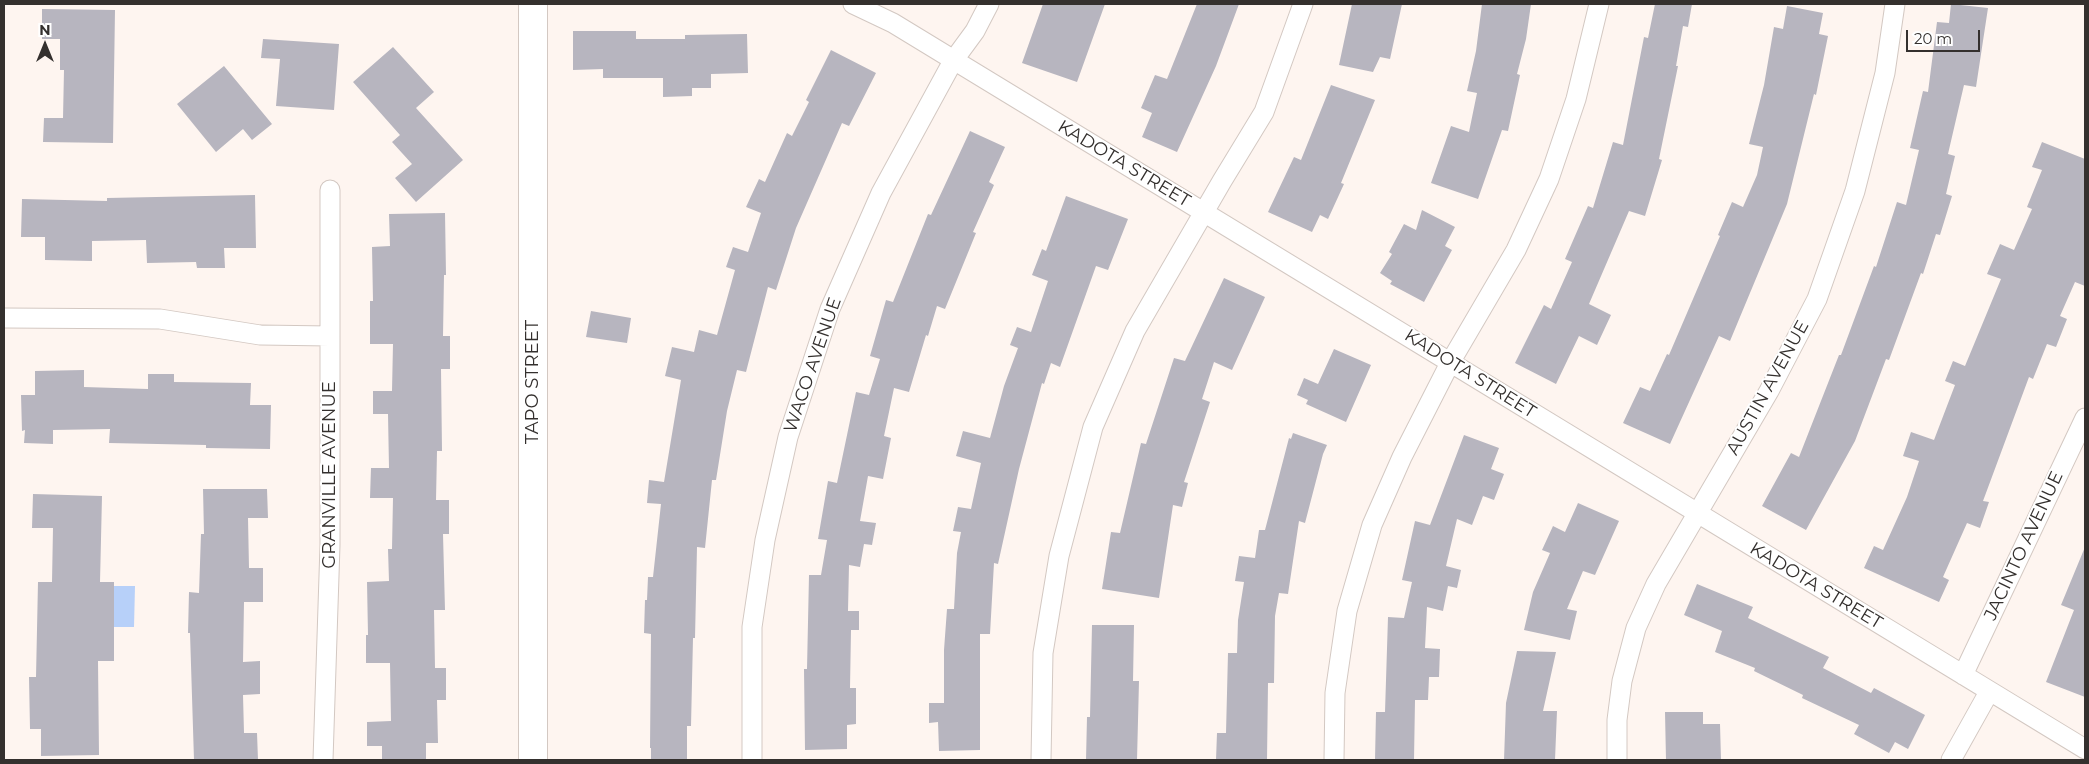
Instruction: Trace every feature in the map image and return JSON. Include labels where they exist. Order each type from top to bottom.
[{"type":"street","name":"TAPO STREET","points":[[533,760],[534,4]]},
{"type":"street","name":"KADOTA STREET","points":[[853,4],[893,23],[1451,361],[2085,750]]},
{"type":"street","name":"WACO AVENUE","points":[[752,760],[752,627],[765,540],[788,437],[830,309],[881,193],[953,61],[975,31],[989,4]]},
{"type":"street","points":[[1041,760],[1043,653],[1059,556],[1093,427],[1135,331],[1203,212],[1264,112],[1303,4]]},
{"type":"street","points":[[1334,760],[1335,693],[1347,612],[1369,535],[1402,457],[1451,361],[1516,250],[1549,179],[1576,100],[1600,4]]},
{"type":"street","name":"AUSTIN AVENUE","points":[[1617,760],[1617,720],[1622,681],[1636,628],[1656,584],[1769,391],[1817,299],[1855,191],[1885,73],[1895,4]]},
{"type":"street","name":"GRANVILLE AVENUE","points":[[323,760],[330,545],[330,190]]},
{"type":"street","points":[[4,318],[160,319],[260,335],[330,336]]},
{"type":"street","name":"JACINTO AVENUE","points":[[1963,675],[2085,418]]},
{"type":"street","points":[[1951,760],[1989,692]]},
{"type":"water","points":[[113,586],[135,586],[134,627],[114,627]]},
{"type":"building","points":[[1043,4],[1105,4],[1077,82],[1022,63]]},
{"type":"building","points":[[1197,4],[1239,4],[1216,66],[1177,152],[1142,137],[1152,113],[1141,108],[1155,75],[1167,79]]},
{"type":"building","points":[[1352,4],[1402,4],[1390,59],[1380,57],[1373,72],[1339,65]]},
{"type":"building","points":[[1482,4],[1531,4],[1526,39],[1517,74],[1520,75],[1508,131],[1502,130],[1478,199],[1431,183],[1451,126],[1469,132],[1477,93],[1467,91],[1476,51]]},
{"type":"building","points":[[1655,4],[1692,4],[1688,27],[1683,26],[1676,66],[1678,66],[1659,159],[1662,160],[1645,216],[1629,211],[1589,304],[1611,315],[1597,345],[1579,336],[1556,384],[1515,363],[1544,305],[1551,309],[1572,262],[1565,259],[1588,206],[1593,208],[1613,142],[1623,145],[1644,37],[1648,38]]},
{"type":"building","points":[[1951,4],[1988,8],[1976,87],[1964,85],[1948,154],[1955,156],[1946,194],[1952,196],[1940,235],[1936,234],[1923,274],[1921,273],[1889,360],[1886,359],[1855,441],[1806,530],[1762,506],[1791,453],[1799,457],[1839,355],[1841,355],[1874,266],[1876,267],[1897,202],[1906,205],[1919,150],[1910,148],[1923,91],[1928,92],[1937,22],[1949,23]]},
{"type":"building","points":[[1787,6],[1823,13],[1819,34],[1828,36],[1816,95],[1814,94],[1787,204],[1730,341],[1719,336],[1670,444],[1623,423],[1640,387],[1650,391],[1667,354],[1669,355],[1720,236],[1718,235],[1732,202],[1743,207],[1757,175],[1763,147],[1749,144],[1764,85],[1774,27],[1783,29]]},
{"type":"building","points":[[42,9],[115,10],[113,143],[43,142],[44,118],[63,118],[64,70],[60,70],[60,39],[42,39]]},
{"type":"building","points":[[573,31],[636,31],[636,39],[685,39],[685,35],[747,34],[748,73],[711,74],[711,88],[692,88],[692,96],[663,97],[663,78],[603,78],[603,69],[573,70]]},
{"type":"building","points":[[263,39],[339,44],[334,110],[276,106],[280,59],[261,58]]},
{"type":"building","points":[[393,47],[434,92],[416,108],[463,160],[416,202],[395,178],[412,164],[392,142],[400,135],[353,82]]},
{"type":"building","points":[[831,50],[876,73],[849,126],[842,123],[796,228],[776,290],[768,287],[746,372],[737,370],[727,411],[716,480],[712,480],[705,548],[697,547],[691,726],[687,726],[687,760],[651,760],[651,634],[644,633],[645,600],[647,600],[648,577],[653,577],[661,504],[647,503],[649,480],[664,482],[681,380],[665,376],[672,347],[694,352],[699,330],[717,335],[735,270],[726,267],[733,247],[748,252],[761,213],[746,207],[759,179],[765,182],[787,133],[792,136],[809,102],[806,100]]},
{"type":"building","points":[[224,66],[272,124],[252,140],[243,129],[216,152],[177,104]]},
{"type":"building","points":[[1331,85],[1375,100],[1341,183],[1344,184],[1328,219],[1320,215],[1312,232],[1268,212],[1294,157],[1301,160]]},
{"type":"building","points":[[970,131],[1005,147],[989,182],[994,185],[973,232],[976,233],[945,309],[937,306],[909,392],[894,388],[884,436],[891,438],[883,479],[868,476],[860,521],[876,523],[872,545],[864,544],[860,567],[849,565],[848,611],[859,611],[859,630],[851,630],[850,688],[856,688],[856,724],[847,725],[847,749],[805,750],[804,669],[807,669],[809,575],[821,575],[827,540],[818,539],[828,481],[837,483],[856,392],[869,395],[880,359],[870,356],[886,300],[893,302],[928,214],[931,215]]},
{"type":"building","points":[[2042,142],[2085,159],[2085,286],[2075,282],[2060,316],[2067,319],[2056,347],[2047,344],[2033,379],[2029,377],[1983,501],[1989,502],[1980,528],[1967,523],[1943,577],[1949,580],[1939,602],[1864,568],[1874,546],[1883,550],[1907,497],[1919,461],[1903,456],[1911,432],[1934,440],[1955,385],[1945,381],[1953,361],[1965,366],[2001,279],[1987,274],[2000,244],[2014,250],[2032,209],[2027,207],[2042,170],[2032,167]]},
{"type":"building","points":[[255,195],[256,248],[224,248],[225,268],[197,268],[196,262],[147,263],[146,240],[92,241],[92,261],[45,260],[45,237],[21,237],[22,199],[107,201],[107,198]]},
{"type":"building","points":[[1066,196],[1128,219],[1108,270],[1096,266],[1060,367],[1051,363],[1044,384],[1042,383],[1019,469],[998,564],[994,563],[990,634],[980,634],[980,750],[939,751],[938,722],[929,723],[929,703],[944,703],[944,650],[947,609],[954,609],[957,553],[961,532],[953,531],[958,507],[971,509],[981,463],[956,456],[963,431],[990,438],[1004,386],[1018,348],[1010,345],[1017,327],[1031,332],[1048,281],[1032,275],[1042,249],[1046,251]]},
{"type":"building","points":[[1422,210],[1455,227],[1445,246],[1452,250],[1424,302],[1390,284],[1392,281],[1380,273],[1392,254],[1389,252],[1404,224],[1416,230]]},
{"type":"building","points":[[445,213],[446,275],[444,275],[443,336],[450,336],[450,369],[441,369],[442,451],[437,451],[436,500],[449,500],[449,534],[443,534],[445,610],[434,610],[435,668],[446,668],[446,700],[437,700],[438,743],[426,743],[426,760],[382,760],[382,746],[367,746],[367,722],[391,721],[390,663],[366,663],[366,635],[368,635],[367,582],[389,581],[388,549],[392,549],[393,498],[370,498],[371,468],[389,468],[388,414],[373,414],[373,391],[392,391],[393,344],[370,344],[370,301],[373,301],[372,247],[390,246],[389,214]]},
{"type":"building","points":[[1224,278],[1265,297],[1232,370],[1214,362],[1202,399],[1210,402],[1184,482],[1188,483],[1182,507],[1173,505],[1159,598],[1102,589],[1111,532],[1120,533],[1141,443],[1146,444],[1174,358],[1185,361]]},
{"type":"building","points":[[591,311],[631,318],[627,343],[586,337]]},
{"type":"building","points":[[1334,349],[1371,365],[1346,422],[1306,404],[1308,400],[1297,395],[1304,378],[1318,384]]},
{"type":"building","points":[[84,370],[84,387],[148,389],[148,374],[174,374],[174,382],[251,383],[250,405],[271,405],[270,449],[206,448],[206,445],[109,443],[110,429],[53,430],[53,444],[24,443],[25,430],[22,431],[21,395],[35,395],[35,371]]},
{"type":"building","points":[[1293,433],[1327,445],[1305,523],[1299,521],[1288,594],[1279,593],[1275,616],[1274,683],[1268,683],[1267,760],[1216,760],[1217,733],[1226,733],[1228,653],[1237,653],[1238,620],[1244,582],[1235,581],[1239,556],[1255,558],[1259,530],[1265,530],[1289,438],[1291,439]]},
{"type":"building","points":[[1464,435],[1499,448],[1491,469],[1504,474],[1494,500],[1483,496],[1472,525],[1457,519],[1446,566],[1461,570],[1457,588],[1448,586],[1443,611],[1427,607],[1425,648],[1440,649],[1439,677],[1429,677],[1428,700],[1415,700],[1414,760],[1375,760],[1376,712],[1385,712],[1388,617],[1404,618],[1412,582],[1402,580],[1415,521],[1430,525]]},
{"type":"building","points":[[203,489],[267,489],[268,518],[248,518],[249,568],[263,568],[263,602],[244,602],[243,662],[260,661],[260,694],[243,695],[244,733],[257,733],[258,760],[194,760],[190,633],[188,633],[189,592],[199,593],[201,534],[204,534]]},
{"type":"building","points":[[33,494],[102,496],[100,582],[114,582],[114,661],[98,661],[99,755],[41,756],[41,729],[30,729],[29,677],[36,677],[38,582],[52,582],[53,528],[32,528]]},
{"type":"building","points":[[1578,503],[1619,521],[1595,575],[1583,571],[1567,609],[1577,611],[1570,640],[1524,630],[1533,592],[1550,553],[1542,550],[1553,526],[1565,532]]},
{"type":"building","points":[[2085,547],[2085,697],[2046,682],[2074,610],[2061,605]]},
{"type":"building","points":[[1697,584],[1753,607],[1748,618],[1829,657],[1823,668],[1871,693],[1874,688],[1925,715],[1908,749],[1895,742],[1889,753],[1854,734],[1859,725],[1802,698],[1803,695],[1754,671],[1755,668],[1715,652],[1722,631],[1684,615]]},
{"type":"building","points":[[1092,625],[1134,625],[1133,681],[1139,681],[1137,760],[1086,760],[1087,717],[1090,717]]},
{"type":"building","points":[[1517,651],[1556,652],[1543,711],[1557,711],[1555,760],[1504,760],[1506,703]]},
{"type":"building","points":[[1665,712],[1703,712],[1703,724],[1720,724],[1721,760],[1666,760]]}]
